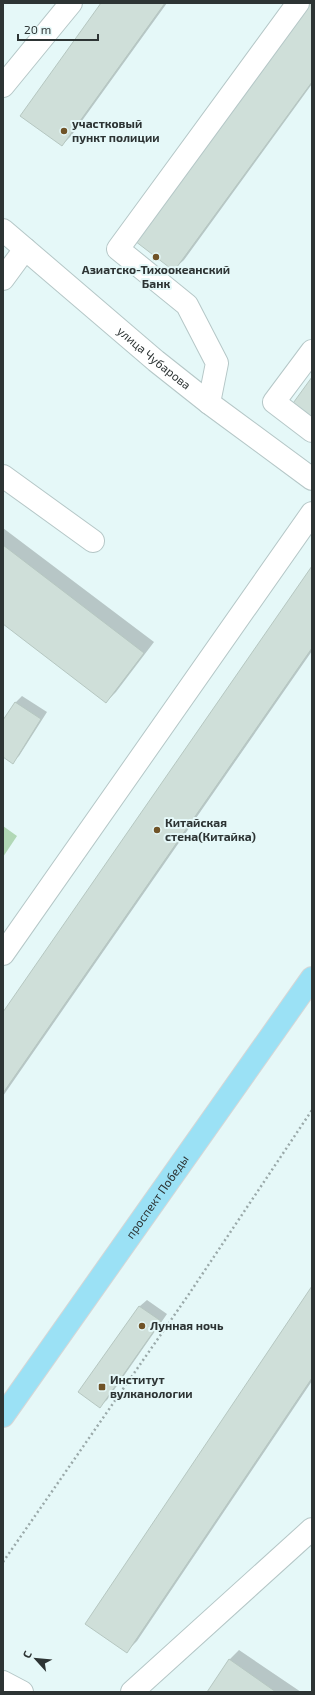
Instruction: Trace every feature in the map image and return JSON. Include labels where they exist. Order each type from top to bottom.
[{"type":"main road","name":"проспект Победы","points":[[3,1416],[312,978]]},
{"type":"street","points":[[3,86],[71,3]]},
{"type":"street","points":[[209,403],[218,363],[187,305],[118,249],[298,3]]},
{"type":"street","name":"улица Чубарова","points":[[3,230],[156,361],[209,403],[312,479]]},
{"type":"street","points":[[3,279],[25,249]]},
{"type":"street","points":[[312,350],[274,402],[312,431]]},
{"type":"street","points":[[3,476],[93,541]]},
{"type":"street","points":[[3,954],[312,513]]},
{"type":"street","points":[[132,1692],[312,1529]]},
{"type":"street","points":[[3,1682],[22,1692]]},
{"type":"path","points":[[3,1562],[188,1294],[312,1110]]},
{"type":"green space","points":[[3,826],[17,836],[3,857]]},
{"type":"building","points":[[101,3],[165,3],[62,146],[20,116]]},
{"type":"building","points":[[310,3],[312,3],[312,82],[174,271],[135,241]]},
{"type":"building","points":[[312,377],[312,422],[291,406]]},
{"type":"building","points":[[3,545],[144,653],[106,703],[3,624]]},
{"type":"building","name":"Китайская стена(Китайка)","points":[[312,566],[312,648],[3,1093],[3,1012]]},
{"type":"building","points":[[15,702],[41,719],[13,764],[3,757],[3,720]]},
{"type":"building","points":[[312,1286],[312,1378],[127,1653],[85,1624]]},
{"type":"building","points":[[139,1306],[161,1321],[100,1408],[78,1392]]},
{"type":"building","points":[[229,1659],[276,1692],[207,1692]]},
{"type":"place","name":"участковый пункт полиции","points":[[64,131]]},
{"type":"place","name":"Азиатско-Тихоокеанский Банк","points":[[156,257]]},
{"type":"place","name":"Китайская стена(Китайка)","points":[[157,830]]},
{"type":"place","name":"Лунная ночь","points":[[142,1326]]},
{"type":"place","name":"Институт вулканологии","points":[[102,1387]]}]
